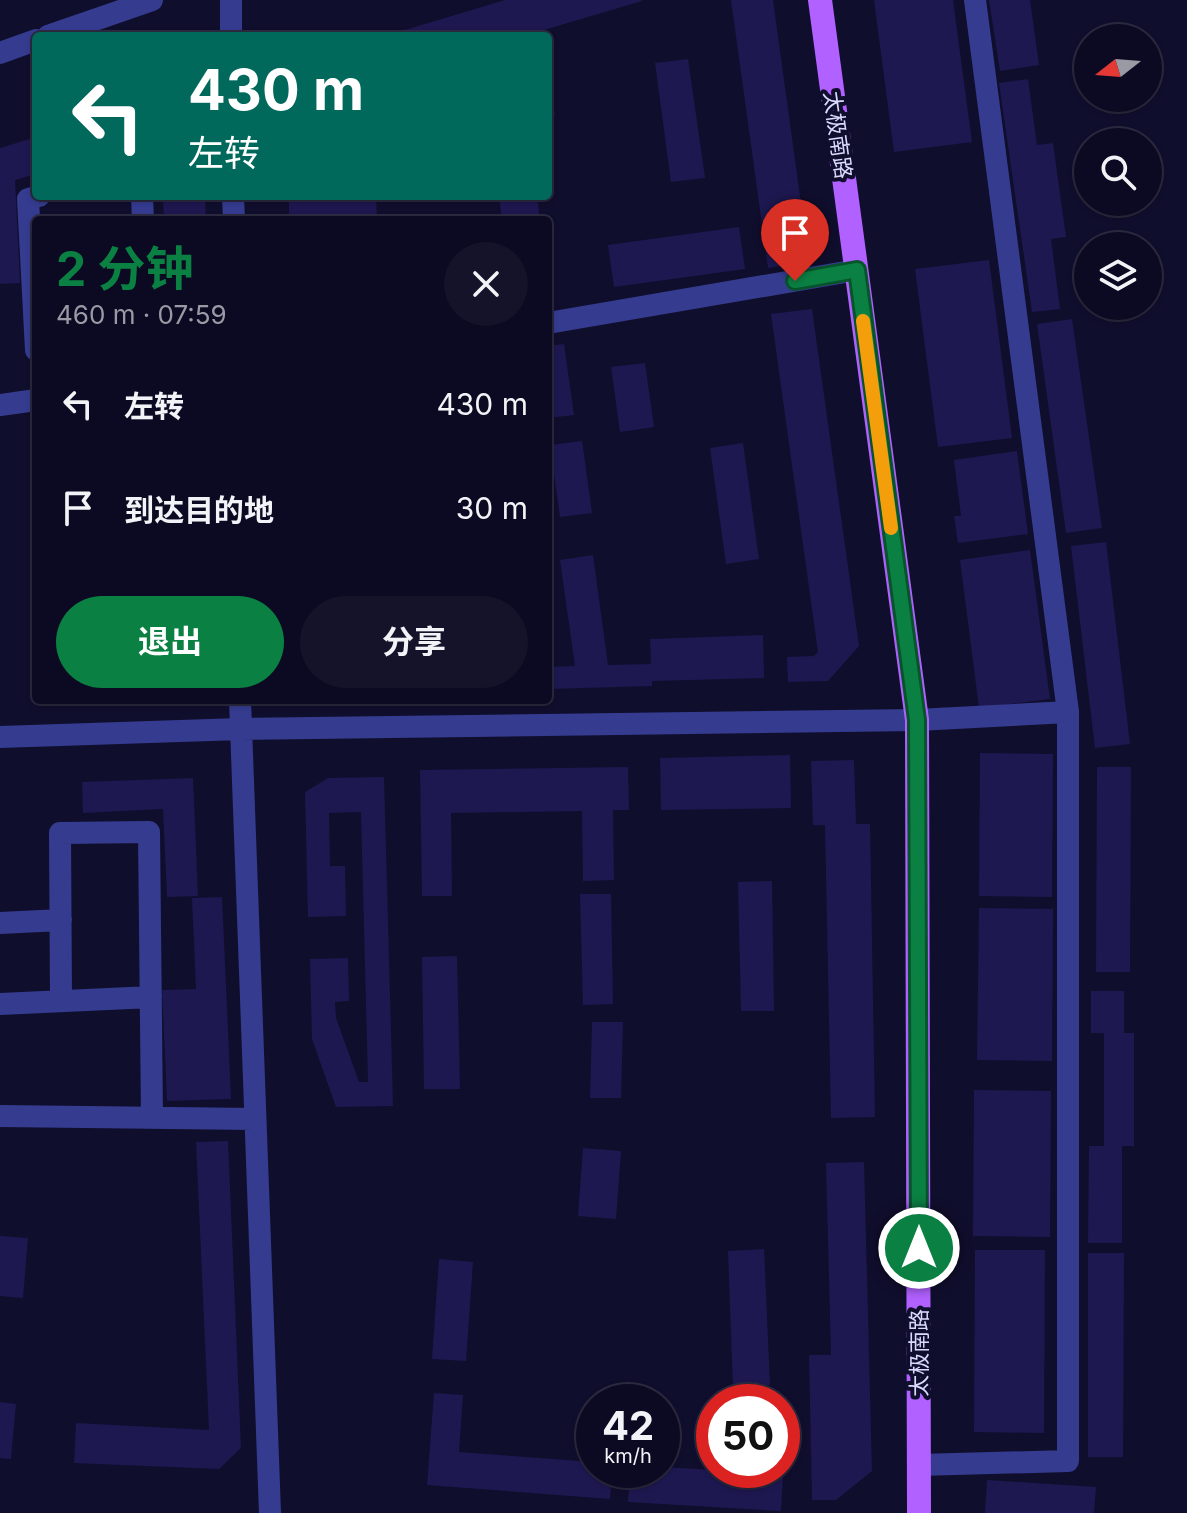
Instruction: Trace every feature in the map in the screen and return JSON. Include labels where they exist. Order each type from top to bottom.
[{"type":"main road","name":"太极南路","points":[[820,0],[917,720],[919,1513]]},
{"type":"street","points":[[60,32],[152,0]]},
{"type":"street","points":[[231,0],[231,32]]},
{"type":"street","points":[[919,1465],[1068,1461],[1068,712],[975,0]]},
{"type":"street","points":[[0,53],[32,41]]},
{"type":"street","points":[[32,198],[28,199],[32,274]]},
{"type":"street","points":[[552,322],[857,270]]},
{"type":"street","points":[[0,405],[32,401]]},
{"type":"street","points":[[240,704],[270,1513]]},
{"type":"street","points":[[0,737],[240,729],[917,720],[1068,712]]},
{"type":"street","points":[[61,1001],[60,833],[149,832],[152,1118]]},
{"type":"street","points":[[0,923],[61,920]]},
{"type":"street","points":[[0,1004],[151,997]]},
{"type":"street","points":[[0,1116],[255,1119]]},
{"type":"building","points":[[505,0],[642,0],[544,32],[398,32]]},
{"type":"building","points":[[731,0],[773,0],[809,262],[768,268]]},
{"type":"building","points":[[874,0],[953,0],[972,142],[894,152]]},
{"type":"building","points":[[989,0],[1030,0],[1039,65],[1000,71]]},
{"type":"building","points":[[688,59],[705,178],[671,182],[655,63]]},
{"type":"building","points":[[1028,79],[1037,145],[1053,143],[1066,237],[1051,239],[1060,309],[1032,312],[999,83]]},
{"type":"building","points":[[32,138],[32,175],[15,180],[20,283],[0,284],[0,148]]},
{"type":"building","points":[[163,200],[205,200],[206,216],[164,216]]},
{"type":"building","points":[[289,200],[376,200],[377,216],[289,216]]},
{"type":"building","points":[[500,200],[538,200],[540,216],[502,216]]},
{"type":"building","points":[[739,227],[745,269],[614,287],[608,245]]},
{"type":"building","points":[[989,260],[1012,438],[938,447],[915,269]]},
{"type":"building","points":[[812,309],[859,646],[828,681],[788,682],[787,657],[814,656],[818,652],[771,314]]},
{"type":"building","points":[[1072,319],[1102,528],[1066,533],[1037,324]]},
{"type":"building","points":[[564,344],[574,415],[552,418],[552,346]]},
{"type":"building","points":[[645,363],[654,427],[620,432],[611,367]]},
{"type":"building","points":[[582,441],[592,513],[560,517],[552,445]]},
{"type":"building","points":[[743,443],[759,559],[726,564],[710,448]]},
{"type":"building","points":[[1017,451],[1028,534],[958,543],[954,516],[961,516],[954,460]]},
{"type":"building","points":[[1106,542],[1130,744],[1095,748],[1071,546]]},
{"type":"building","points":[[1030,550],[1050,699],[979,708],[960,560]]},
{"type":"building","points":[[593,555],[608,665],[651,664],[650,639],[763,635],[764,678],[652,681],[652,686],[552,689],[552,667],[575,666],[560,560]]},
{"type":"building","points":[[980,753],[1053,754],[1052,897],[979,896]]},
{"type":"building","points":[[790,755],[791,808],[661,810],[660,758]]},
{"type":"building","points":[[854,760],[856,824],[870,824],[875,1117],[831,1118],[825,825],[813,825],[811,761]]},
{"type":"building","points":[[628,767],[629,810],[613,810],[614,880],[583,881],[582,811],[451,813],[452,896],[422,896],[420,770]]},
{"type":"building","points":[[1097,767],[1131,767],[1130,972],[1096,972]]},
{"type":"building","points":[[384,777],[393,1106],[336,1107],[312,1039],[310,959],[348,958],[349,1001],[335,1002],[336,1018],[359,1082],[368,1082],[361,812],[329,813],[330,866],[345,866],[346,916],[308,917],[305,792],[328,778]]},
{"type":"building","points":[[193,778],[198,896],[167,897],[163,809],[83,813],[82,782]]},
{"type":"building","points":[[772,881],[774,1011],[741,1011],[738,882]]},
{"type":"building","points":[[580,894],[611,894],[613,1004],[583,1005]]},
{"type":"building","points":[[222,897],[231,1099],[167,1101],[162,990],[196,989],[192,898]]},
{"type":"building","points":[[979,908],[1053,909],[1052,1061],[977,1060]]},
{"type":"building","points":[[457,956],[460,1089],[424,1089],[422,957]]},
{"type":"building","points":[[1091,991],[1124,991],[1124,1033],[1134,1033],[1134,1146],[1122,1146],[1122,1243],[1088,1243],[1089,1146],[1104,1146],[1104,1033],[1091,1033]]},
{"type":"building","points":[[592,1022],[623,1022],[621,1098],[590,1098]]},
{"type":"building","points":[[974,1090],[1051,1091],[1050,1237],[973,1236]]},
{"type":"building","points":[[228,1141],[241,1448],[219,1469],[74,1463],[76,1423],[209,1430],[196,1142]]},
{"type":"building","points":[[583,1148],[621,1151],[616,1219],[578,1216]]},
{"type":"building","points":[[864,1162],[872,1471],[836,1500],[812,1500],[809,1355],[831,1355],[826,1163]]},
{"type":"building","points":[[0,1236],[28,1238],[23,1298],[0,1296]]},
{"type":"building","points":[[764,1249],[770,1384],[733,1384],[728,1251]]},
{"type":"building","points":[[975,1250],[1045,1250],[1044,1433],[974,1432]]},
{"type":"building","points":[[1088,1253],[1124,1253],[1123,1457],[1088,1457]]},
{"type":"building","points":[[439,1259],[473,1262],[466,1361],[432,1359]]},
{"type":"building","points":[[434,1393],[463,1395],[459,1452],[576,1461],[576,1488],[611,1488],[610,1499],[427,1485]]},
{"type":"building","points":[[0,1402],[16,1404],[11,1459],[0,1458]]},
{"type":"building","points":[[680,1468],[696,1469],[696,1488],[782,1488],[781,1511],[628,1502],[629,1488],[680,1488]]},
{"type":"building","points":[[987,1480],[1096,1487],[1094,1513],[985,1513]]},
{"type":"slow traffic","points":[[863,321],[891,528]]},
{"type":"route","points":[[795,281],[857,270],[917,720],[919,1248]]}]
